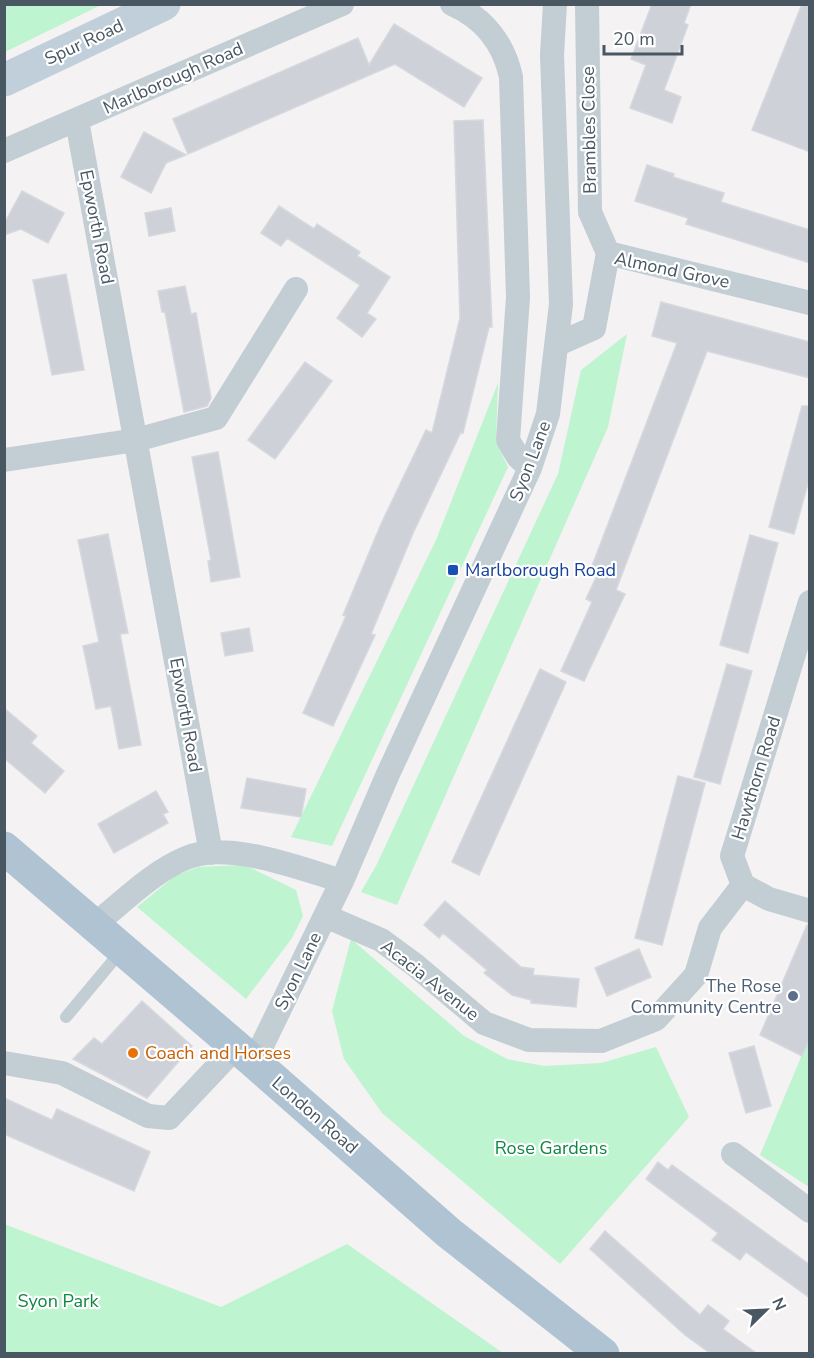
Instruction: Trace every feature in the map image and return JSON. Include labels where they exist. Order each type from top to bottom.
[{"type":"main road","name":"Spur Road","points":[[4,80],[164,4]]},
{"type":"main road","name":"London Road","points":[[4,848],[246,1054],[449,1233],[603,1353]]},
{"type":"street","name":"Marlborough Road","points":[[4,151],[342,4]]},
{"type":"street","points":[[452,4],[465,10],[496,38],[506,56],[511,77],[518,297],[508,440],[518,457],[530,468]]},
{"type":"street","name":"Syon Lane","points":[[4,1063],[62,1073],[148,1116],[169,1118],[246,1054],[325,916],[530,468],[548,414],[561,304],[552,56],[555,4]]},
{"type":"street","name":"Brambles Close","points":[[587,4],[590,212],[608,253]]},
{"type":"street","name":"Epworth Road","points":[[77,121],[211,853]]},
{"type":"street","name":"Almond Grove","points":[[558,344],[594,328],[608,253],[810,303]]},
{"type":"street","points":[[4,460],[136,440],[216,418],[296,289]]},
{"type":"street","name":"Hawthorn Road","points":[[743,885],[732,856],[809,605]]},
{"type":"street","points":[[94,925],[163,870],[188,857],[211,853],[275,861],[342,881]]},
{"type":"street","points":[[743,885],[769,900],[810,911]]},
{"type":"street","name":"Acacia Avenue","points":[[325,916],[381,940],[415,965],[484,1023],[530,1040],[601,1041],[656,1019],[696,975],[710,928],[743,885]]},
{"type":"street","points":[[733,1154],[810,1211]]},
{"type":"lane","points":[[66,1017],[123,949]]},
{"type":"green space","points":[[5,4],[101,4],[101,5],[5,52]]},
{"type":"green space","points":[[627,334],[608,427],[397,905],[361,892],[377,864],[558,474],[581,370]]},
{"type":"green space","points":[[498,383],[496,442],[508,467],[332,846],[291,837],[436,540]]},
{"type":"green space","points":[[245,865],[296,890],[303,916],[292,938],[246,999],[137,907],[175,876],[198,867]]},
{"type":"green space","name":"Rose Gardens","points":[[351,939],[464,1036],[507,1059],[544,1066],[601,1063],[656,1047],[689,1117],[560,1264],[382,1113],[344,1059],[332,1011]]},
{"type":"green space","points":[[809,1038],[809,1187],[760,1155]]},
{"type":"green space","name":"Syon Park","points":[[4,1224],[221,1307],[347,1244],[503,1353],[5,1353]]},
{"type":"building","points":[[652,4],[691,4],[684,23],[688,25],[664,90],[681,97],[672,123],[630,108],[646,65],[631,59]]},
{"type":"building","points":[[802,4],[810,4],[810,152],[752,130]]},
{"type":"building","points":[[394,24],[482,78],[464,107],[395,64],[188,154],[173,119],[358,38],[369,65]]},
{"type":"building","points":[[483,120],[492,327],[489,327],[463,433],[461,432],[414,531],[371,634],[375,635],[333,726],[303,713],[346,616],[343,615],[381,524],[426,430],[432,433],[460,318],[454,121]]},
{"type":"building","points":[[144,132],[186,155],[166,163],[151,193],[121,177]]},
{"type":"building","points":[[647,165],[674,174],[673,177],[724,193],[721,202],[810,230],[810,263],[686,224],[688,218],[635,201]]},
{"type":"building","points":[[22,191],[64,213],[48,243],[21,229],[4,235],[4,224]]},
{"type":"building","points":[[279,206],[314,229],[317,224],[360,252],[357,256],[390,277],[367,313],[376,319],[362,337],[337,318],[360,285],[287,238],[281,246],[261,233]]},
{"type":"building","points":[[171,208],[175,231],[149,236],[145,213]]},
{"type":"building","points":[[66,274],[84,370],[52,375],[33,280]]},
{"type":"building","points":[[185,286],[191,314],[196,313],[211,398],[207,406],[184,412],[165,312],[162,312],[158,291]]},
{"type":"building","points":[[661,302],[810,342],[810,378],[707,351],[616,590],[625,594],[584,681],[561,671],[592,602],[586,599],[600,569],[592,566],[677,343],[652,336]]},
{"type":"building","points":[[305,362],[332,381],[275,459],[248,440]]},
{"type":"building","points":[[802,406],[810,406],[810,476],[794,534],[769,527]]},
{"type":"building","points":[[218,452],[240,577],[211,582],[208,561],[211,560],[192,457]]},
{"type":"building","points":[[108,534],[128,633],[120,634],[141,745],[119,749],[111,706],[96,709],[83,646],[99,642],[78,540]]},
{"type":"building","points":[[750,535],[778,543],[748,653],[720,645]]},
{"type":"building","points":[[249,628],[253,651],[225,656],[221,633]]},
{"type":"building","points":[[727,664],[752,671],[720,784],[694,777]]},
{"type":"building","points":[[540,669],[566,682],[479,875],[452,862]]},
{"type":"building","points":[[4,708],[37,736],[31,743],[64,771],[45,793],[4,758]]},
{"type":"building","points":[[678,776],[705,783],[662,945],[635,938]]},
{"type":"building","points":[[247,778],[306,789],[301,817],[241,808]]},
{"type":"building","points":[[156,791],[168,812],[163,814],[168,823],[114,853],[98,824]]},
{"type":"building","points":[[445,901],[521,967],[534,969],[533,975],[579,979],[576,1007],[531,1003],[531,1000],[512,995],[484,973],[487,970],[443,933],[439,938],[424,925]]},
{"type":"building","name":"The Rose Community Centre","points":[[807,925],[810,925],[810,1038],[802,1056],[760,1035]]},
{"type":"building","points":[[639,949],[651,977],[607,996],[595,968]]},
{"type":"building","name":"Coach and Horses","points":[[142,1001],[192,1046],[147,1098],[73,1059],[94,1038],[102,1044]]},
{"type":"building","points":[[754,1046],[771,1106],[746,1113],[729,1053]]},
{"type":"building","points":[[4,1098],[52,1120],[57,1109],[150,1152],[134,1191],[4,1134]]},
{"type":"building","points":[[658,1162],[668,1170],[672,1165],[810,1265],[810,1298],[746,1252],[740,1260],[712,1240],[718,1233],[646,1179]]},
{"type":"building","points":[[605,1231],[700,1315],[708,1305],[729,1321],[723,1329],[756,1353],[710,1353],[685,1335],[590,1249]]},
{"type":"place","name":"Marlborough Road","points":[[453,570]]},
{"type":"place","name":"The Rose Community Centre","points":[[793,996]]},
{"type":"place","name":"Coach and Horses","points":[[133,1053]]}]
